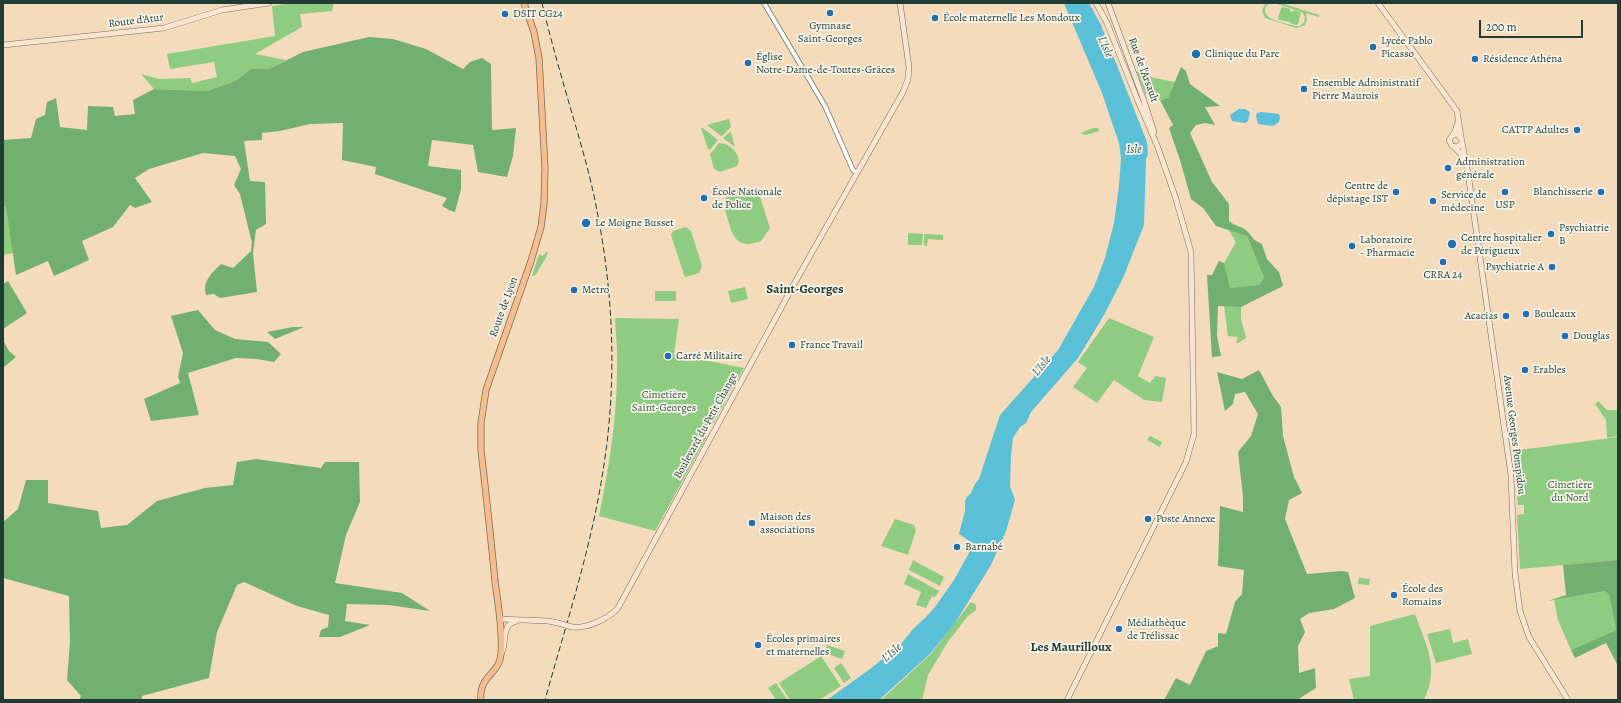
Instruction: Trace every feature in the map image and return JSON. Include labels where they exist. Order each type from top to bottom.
[{"type":"main road","name":"Route d'Atur","points":[[3,45],[164,28],[222,10],[269,3]]},
{"type":"main road","name":"Route de Lyon","points":[[501,653],[499,619],[481,450],[481,428],[482,406],[488,381],[534,252],[543,215],[545,186],[539,58],[534,32],[524,3]]},
{"type":"main road","name":"Boulevard du Petit Change","points":[[499,619],[548,621],[572,627],[584,626],[604,618],[618,608],[902,92],[909,74],[908,49],[900,3]]},
{"type":"main road","points":[[1067,700],[1186,462],[1194,436],[1192,258],[1175,196],[1157,145],[1142,112],[1107,23],[1096,3]]},
{"type":"main road","name":"Rue de l'Arsault","points":[[1108,3],[1145,103],[1157,145]]},
{"type":"main road","points":[[1378,3],[1451,102],[1458,114],[1462,143],[1458,147],[1454,147],[1449,140],[1454,134],[1457,123],[1451,102]]},
{"type":"main road","points":[[1140,106],[1145,103]]},
{"type":"main road","points":[[1142,112],[1145,111],[1145,103]]},
{"type":"main road","points":[[1454,134],[1461,137]]},
{"type":"main road","name":"Avenue Georges Pompidou","points":[[1462,143],[1466,161],[1468,184],[1511,475],[1515,574],[1520,611],[1529,637],[1568,700]]},
{"type":"main road","name":"Avenue Georges Pompidou","points":[[1454,147],[1461,154],[1468,184]]},
{"type":"main road","points":[[499,619],[503,623],[525,620]]},
{"type":"main road","points":[[481,700],[481,689],[484,682],[498,666],[501,659],[506,630],[510,623]]},
{"type":"street","points":[[764,3],[825,106],[853,170],[857,173]]},
{"type":"green space","points":[[292,3],[334,3],[332,11],[300,14],[302,27],[255,54],[286,60],[269,69],[251,69],[235,81],[207,91],[154,89],[141,74],[159,79],[190,78],[192,83],[217,77],[214,62],[170,69],[167,54],[275,36],[272,6]]},
{"type":"green space","points":[[1266,3],[1271,3],[1265,10],[1268,16],[1282,23],[1300,26],[1304,22],[1305,17],[1302,12],[1274,3],[1281,3],[1319,15],[1319,17],[1306,13],[1307,19],[1305,25],[1296,28],[1265,18],[1262,10]]},
{"type":"green space","points":[[1283,7],[1290,9],[1290,11],[1293,12],[1294,10],[1301,12],[1297,25],[1279,20],[1278,18],[1281,8]]},
{"type":"green space","points":[[369,37],[393,39],[426,49],[463,69],[470,62],[482,58],[491,64],[492,130],[516,128],[513,156],[507,177],[478,172],[473,145],[432,140],[428,166],[461,170],[461,189],[455,212],[442,206],[447,198],[375,174],[376,167],[342,160],[343,123],[310,124],[280,131],[262,133],[262,140],[244,141],[250,181],[265,182],[266,224],[256,230],[253,253],[257,292],[220,298],[214,294],[206,295],[205,286],[211,274],[221,264],[233,268],[251,251],[252,243],[240,194],[234,185],[241,169],[235,156],[203,153],[149,169],[135,178],[152,202],[135,208],[130,205],[113,227],[82,241],[89,260],[54,276],[48,261],[16,275],[6,208],[3,205],[3,140],[31,138],[36,119],[45,115],[47,102],[56,98],[60,127],[87,130],[88,106],[113,107],[115,116],[135,114],[133,100],[154,89],[207,91],[235,81],[251,69],[269,69],[303,52]]},
{"type":"green space","points":[[1181,67],[1186,71],[1190,84],[1220,106],[1205,107],[1215,125],[1205,123],[1196,125],[1190,133],[1212,182],[1229,204],[1229,221],[1245,229],[1254,240],[1262,244],[1267,259],[1279,272],[1283,286],[1241,307],[1218,306],[1217,336],[1221,356],[1212,357],[1207,275],[1212,275],[1219,261],[1224,263],[1230,288],[1259,285],[1264,278],[1247,236],[1216,226],[1203,208],[1191,199],[1169,128],[1173,125],[1160,100],[1168,98]]},
{"type":"green space","points":[[1139,71],[1150,77],[1175,82],[1168,98],[1159,99],[1148,93],[1145,94],[1137,72]]},
{"type":"green space","points":[[729,119],[731,127],[721,136],[707,125]]},
{"type":"green space","points":[[701,128],[718,140],[710,150],[708,149]]},
{"type":"green space","points":[[1093,128],[1098,128],[1099,131],[1086,135],[1081,133]]},
{"type":"green space","points":[[731,132],[735,147],[723,138]]},
{"type":"green space","points":[[719,143],[727,145],[737,154],[737,166],[720,172],[714,169],[710,154]]},
{"type":"green space","points":[[743,187],[752,189],[759,194],[770,228],[761,241],[750,244],[742,243],[734,236],[725,210],[725,200],[730,193]]},
{"type":"green space","points":[[3,205],[6,208],[13,253],[3,255]]},
{"type":"green space","points":[[686,227],[691,231],[702,266],[699,273],[685,277],[671,235],[673,231]]},
{"type":"green space","points":[[1228,229],[1247,236],[1264,278],[1259,285],[1229,289],[1224,263],[1236,242]]},
{"type":"green space","points":[[908,233],[923,234],[922,245],[908,245]]},
{"type":"green space","points":[[924,234],[943,235],[943,240],[928,239],[927,246],[924,245]]},
{"type":"green space","points":[[548,251],[547,256],[536,274],[532,276],[538,257],[540,254],[542,256]]},
{"type":"green space","points":[[8,281],[27,313],[3,329],[3,284]]},
{"type":"green space","points":[[745,287],[748,299],[731,303],[728,291]]},
{"type":"green space","points":[[655,291],[676,291],[676,301],[655,301]]},
{"type":"green space","points":[[1224,306],[1241,307],[1241,319],[1246,338],[1236,344],[1238,337],[1228,336]]},
{"type":"green space","points":[[198,310],[215,330],[235,339],[268,342],[281,354],[274,362],[257,359],[236,358],[188,373],[199,415],[151,421],[144,399],[180,383],[178,377],[183,353],[171,316]]},
{"type":"green space","name":"Cimetière Saint-Georges","points":[[615,318],[679,319],[674,354],[744,368],[713,424],[708,425],[705,428],[704,433],[706,438],[655,531],[599,516],[609,461],[616,406],[617,357]]},
{"type":"green space","points":[[1109,318],[1154,337],[1138,376],[1150,383],[1155,376],[1166,378],[1162,402],[1144,400],[1114,380],[1097,403],[1073,387],[1087,368],[1078,362]]},
{"type":"green space","points":[[293,327],[304,327],[275,339],[267,332]]},
{"type":"green space","points":[[3,340],[9,351],[16,357],[3,368]]},
{"type":"green space","points":[[1259,370],[1273,396],[1281,407],[1283,436],[1294,477],[1302,493],[1289,500],[1285,519],[1307,574],[1342,571],[1348,572],[1355,598],[1334,609],[1309,613],[1300,619],[1305,632],[1298,646],[1299,673],[1315,668],[1316,688],[1297,700],[1164,700],[1176,678],[1190,685],[1206,651],[1218,646],[1218,633],[1226,634],[1235,602],[1242,594],[1244,570],[1218,566],[1220,506],[1243,512],[1243,497],[1238,452],[1251,436],[1258,414],[1245,392],[1235,394],[1233,404],[1225,411],[1217,372],[1242,379]]},
{"type":"green space","points":[[1598,401],[1607,410],[1618,410],[1618,436],[1607,438],[1606,420],[1595,404]]},
{"type":"green space","points":[[1150,436],[1162,442],[1160,447],[1147,440]]},
{"type":"green space","name":"Cimetière du Nord","points":[[1618,437],[1618,560],[1520,569],[1517,515],[1524,514],[1524,505],[1518,505],[1512,451]]},
{"type":"green space","points":[[256,459],[321,468],[325,462],[359,462],[360,502],[346,535],[335,583],[402,593],[430,611],[389,605],[347,604],[345,621],[370,625],[340,637],[319,637],[321,630],[328,627],[329,615],[297,606],[244,582],[237,585],[217,632],[209,678],[142,696],[142,700],[79,700],[81,696],[67,680],[70,642],[69,596],[3,578],[3,522],[18,509],[26,480],[48,480],[48,503],[98,511],[101,528],[127,525],[157,501],[205,488],[233,485],[237,462]]},
{"type":"green space","points":[[895,519],[914,525],[916,530],[908,555],[881,546]]},
{"type":"green space","points":[[913,560],[944,577],[940,586],[909,570]]},
{"type":"green space","points":[[1618,560],[1618,666],[1606,643],[1575,658],[1571,650],[1616,630],[1609,595],[1605,591],[1548,601],[1566,595],[1563,565]]},
{"type":"green space","points":[[908,574],[939,591],[935,597],[932,596],[926,608],[916,605],[921,592],[904,584]]},
{"type":"green space","points":[[1359,578],[1370,579],[1369,585],[1358,584]]},
{"type":"green space","points":[[1605,591],[1609,595],[1616,630],[1571,650],[1558,620],[1554,600]]},
{"type":"green space","points":[[971,602],[976,605],[976,610],[967,617],[947,643],[928,675],[922,700],[881,700],[931,654]]},
{"type":"green space","points":[[1415,614],[1430,656],[1431,677],[1429,688],[1424,700],[1354,700],[1349,679],[1370,676],[1370,626]]},
{"type":"green space","points":[[1450,629],[1453,643],[1468,639],[1472,654],[1436,663],[1427,634]]},
{"type":"green space","points":[[827,645],[845,651],[842,659],[824,653]]},
{"type":"green space","points":[[821,656],[841,686],[819,700],[790,700],[779,683]]},
{"type":"green space","points":[[841,663],[851,678],[844,683],[834,668]]},
{"type":"green space","points":[[776,683],[788,700],[776,700],[768,688]]},
{"type":"water","points":[[1064,3],[1089,3],[1101,25],[1147,142],[1148,154],[1146,159],[1144,225],[1123,278],[1104,315],[1078,358],[1031,412],[1026,423],[1020,427],[1013,438],[1010,486],[1015,500],[1006,531],[991,565],[955,623],[930,654],[879,700],[827,700],[870,669],[901,644],[913,629],[935,607],[954,580],[974,544],[959,534],[965,511],[965,501],[979,479],[1000,415],[1058,350],[1094,287],[1105,258],[1114,223],[1119,186],[1121,158],[1119,143],[1102,93]]},
{"type":"water","points":[[1239,109],[1245,109],[1250,112],[1248,121],[1245,123],[1232,121],[1230,115]]},
{"type":"water","points":[[1262,112],[1279,114],[1279,122],[1273,126],[1258,124],[1256,116],[1257,113]]},
{"type":"railway","points":[[542,3],[585,158],[595,200],[607,275],[612,341],[610,406],[603,471],[598,500],[585,558],[545,700]]},
{"type":"place","name":"Gymnase Saint-Georges","points":[[830,13]]},
{"type":"place","name":"DSIT CG24","points":[[505,14]]},
{"type":"place","name":"École maternelle Les Mondoux","points":[[935,18]]},
{"type":"place","name":"Lycée Pablo Picasso","points":[[1373,47]]},
{"type":"place","name":"Clinique du Parc","points":[[1196,54]]},
{"type":"place","name":"Résidence Athéna","points":[[1475,59]]},
{"type":"place","name":"Église Notre-Dame-de-Toutes-Grâces","points":[[748,63]]},
{"type":"place","name":"Ensemble Administratif Pierre Maurois","points":[[1304,89]]},
{"type":"place","name":"CATTP Adultes","points":[[1577,130]]},
{"type":"place","name":"Administration générale","points":[[1448,168]]},
{"type":"place","name":"Centre de dépistage IST","points":[[1396,192]]},
{"type":"place","name":"USP","points":[[1505,192]]},
{"type":"place","name":"Blanchisserie","points":[[1601,192]]},
{"type":"place","name":"École Nationale de Police","points":[[704,198]]},
{"type":"place","name":"Service de médecine","points":[[1433,201]]},
{"type":"place","name":"Le Moigne Busset","points":[[586,223]]},
{"type":"place","name":"Psychiatrie B","points":[[1551,234]]},
{"type":"place","name":"Centre hospitalier de Périgueux","points":[[1452,244]]},
{"type":"place","name":"Laboratoire - Pharmacie","points":[[1352,246]]},
{"type":"place","name":"CRRA 24","points":[[1443,262]]},
{"type":"place","name":"Psychiatrie A","points":[[1552,267]]},
{"type":"place","name":"Metro","points":[[574,290]]},
{"type":"place","name":"Bouleaux","points":[[1526,314]]},
{"type":"place","name":"Acacias","points":[[1506,316]]},
{"type":"place","name":"Douglas","points":[[1565,336]]},
{"type":"place","name":"France Travail","points":[[792,345]]},
{"type":"place","name":"Carré Militaire","points":[[668,356]]},
{"type":"place","name":"Erables","points":[[1525,370]]},
{"type":"place","name":"Poste Annexe","points":[[1148,519]]},
{"type":"place","name":"Maison des associations","points":[[752,523]]},
{"type":"place","name":"Barnabé","points":[[957,547]]},
{"type":"place","name":"École des Romains","points":[[1394,595]]},
{"type":"place","name":"Médiathèque de Trélissac","points":[[1119,629]]},
{"type":"place","name":"Écoles primaires et maternelles","points":[[758,645]]},
{"type":"district","name":"Saint-Georges","points":[[805,290]]},
{"type":"district","name":"Les Maurilloux","points":[[1071,648]]},
{"type":"water label","name":"L'Isle","points":[[1105,47]]},
{"type":"water label","name":"Isle","points":[[1134,150]]},
{"type":"water label","name":"L'Isle","points":[[1042,366]]},
{"type":"water label","name":"L'Isle","points":[[892,653]]}]
